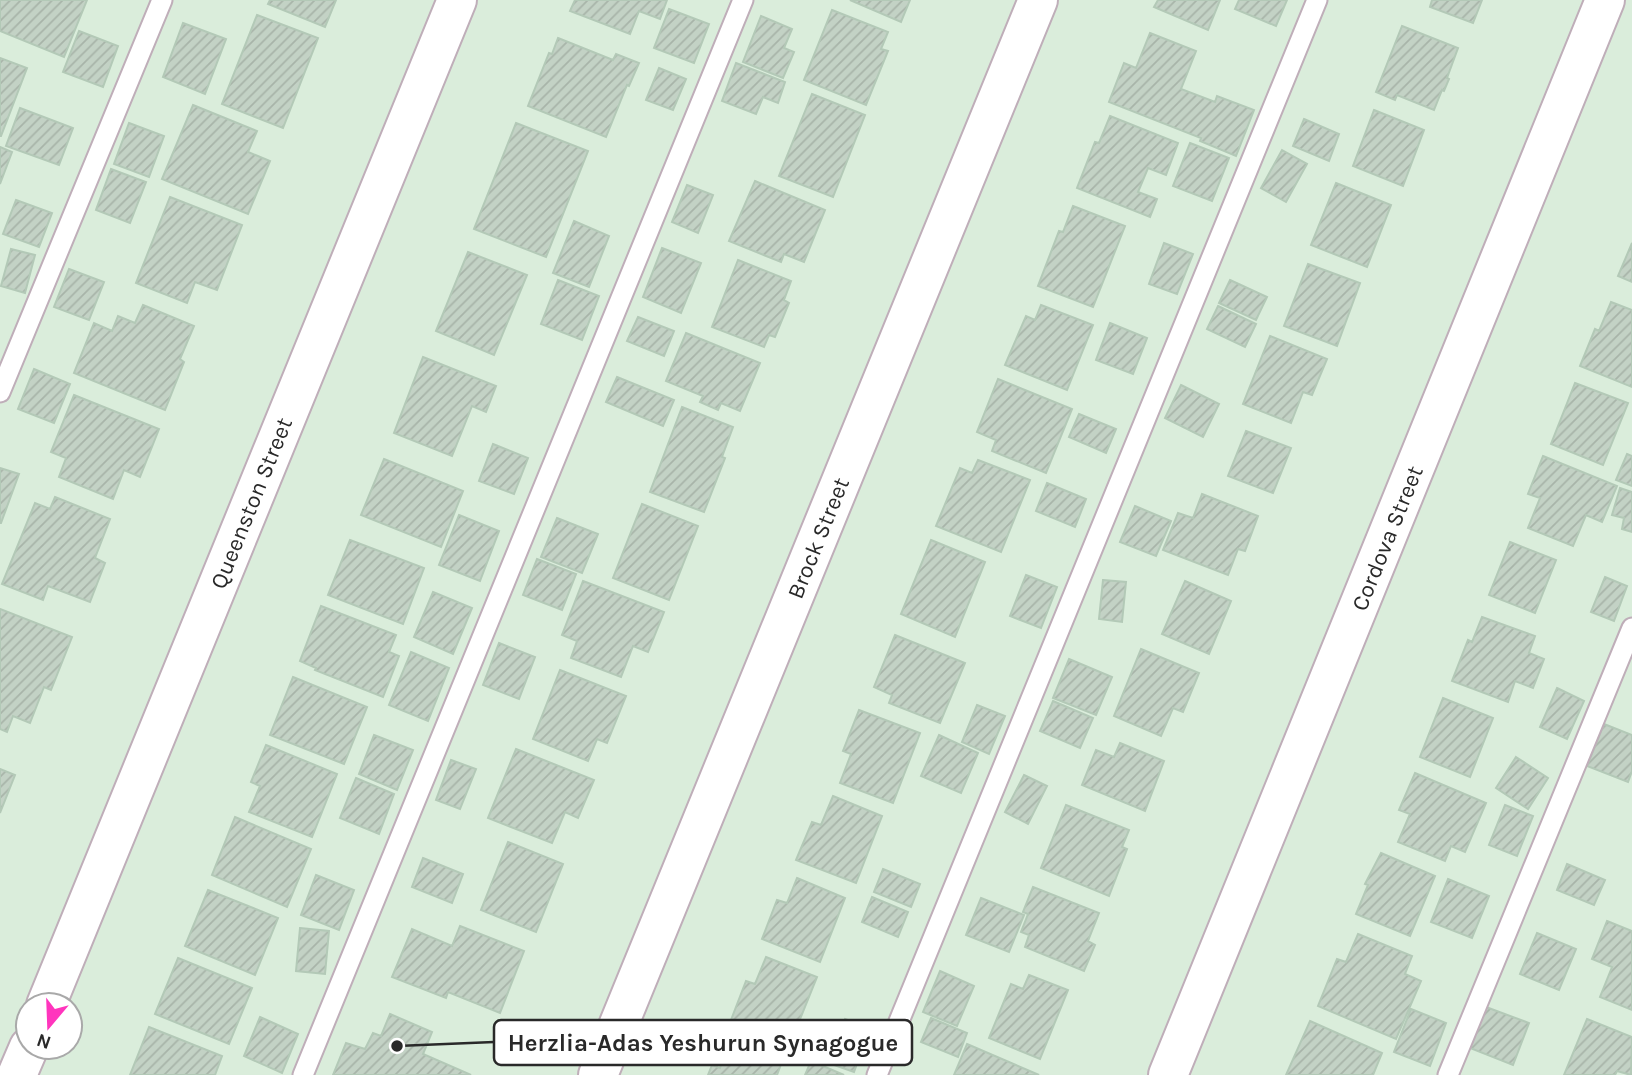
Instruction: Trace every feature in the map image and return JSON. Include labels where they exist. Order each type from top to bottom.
[{"type":"street","name":"Queenston Street","points":[[52,991],[457,0]]},
{"type":"street","name":"Brock Street","points":[[598,1075],[1038,0]]},
{"type":"street","name":"Cordova Street","points":[[1168,1075],[1605,0]]},
{"type":"lane","points":[[0,392],[162,0]]},
{"type":"lane","points":[[303,1075],[743,0]]},
{"type":"lane","points":[[877,1075],[1317,0]]},
{"type":"lane","points":[[1448,1075],[1632,628]]},
{"type":"building","points":[[0,0],[87,0],[64,57],[0,31]]},
{"type":"building","points":[[270,0],[336,0],[325,27],[268,4]]},
{"type":"building","points":[[575,0],[667,0],[660,19],[639,11],[630,34],[570,11]]},
{"type":"building","points":[[850,0],[910,0],[901,22]]},
{"type":"building","points":[[1158,0],[1220,0],[1208,30],[1154,7]]},
{"type":"building","points":[[1239,0],[1287,0],[1276,26],[1235,9]]},
{"type":"building","points":[[1432,0],[1482,0],[1473,23],[1430,7]]},
{"type":"building","points":[[669,9],[709,24],[694,63],[654,48]]},
{"type":"building","points":[[832,10],[888,32],[881,49],[888,51],[866,105],[804,80]]},
{"type":"building","points":[[257,15],[318,38],[283,128],[222,104]]},
{"type":"building","points":[[761,16],[792,29],[784,48],[794,52],[783,78],[743,62]]},
{"type":"building","points":[[183,23],[226,39],[205,94],[163,77]]},
{"type":"building","points":[[1402,26],[1458,48],[1447,78],[1449,79],[1434,110],[1397,95],[1395,100],[1376,92]]},
{"type":"building","points":[[79,31],[118,46],[103,87],[63,72]]},
{"type":"building","points":[[1150,33],[1196,51],[1181,89],[1215,102],[1217,96],[1254,110],[1236,156],[1200,141],[1201,138],[1109,102],[1124,63],[1136,68]]},
{"type":"building","points":[[558,38],[613,60],[616,54],[639,63],[606,137],[528,106],[549,53],[552,54]]},
{"type":"building","points":[[0,58],[27,68],[1,136],[0,136]]},
{"type":"building","points":[[736,63],[785,82],[778,103],[763,97],[756,114],[722,101]]},
{"type":"building","points":[[659,68],[686,79],[673,110],[646,100]]},
{"type":"building","points":[[812,94],[865,115],[833,197],[779,176]]},
{"type":"building","points":[[193,105],[257,131],[248,152],[270,161],[248,214],[162,179]]},
{"type":"building","points":[[20,108],[73,128],[59,165],[6,146]]},
{"type":"building","points":[[1374,110],[1424,130],[1403,186],[1353,166]]},
{"type":"building","points":[[1110,116],[1178,143],[1166,175],[1148,168],[1138,192],[1157,199],[1150,217],[1077,188],[1095,142],[1099,143]]},
{"type":"building","points":[[1304,119],[1339,134],[1329,161],[1293,146]]},
{"type":"building","points":[[129,123],[164,136],[149,177],[114,164]]},
{"type":"building","points":[[516,123],[588,151],[546,257],[474,229]]},
{"type":"building","points":[[1190,143],[1229,158],[1212,201],[1173,186]]},
{"type":"building","points":[[0,147],[12,152],[0,184]]},
{"type":"building","points":[[1282,150],[1307,164],[1286,202],[1261,188]]},
{"type":"building","points":[[111,169],[146,182],[130,223],[96,210]]},
{"type":"building","points":[[755,181],[825,210],[804,262],[784,254],[781,262],[729,241]]},
{"type":"building","points":[[1336,183],[1391,205],[1367,267],[1311,245]]},
{"type":"building","points":[[687,185],[713,195],[698,233],[672,222]]},
{"type":"building","points":[[170,197],[242,225],[217,290],[195,282],[187,303],[136,283]]},
{"type":"building","points":[[16,200],[52,213],[39,247],[3,234]]},
{"type":"building","points":[[1073,206],[1125,226],[1093,307],[1038,286],[1059,231],[1063,232]]},
{"type":"building","points":[[574,221],[609,236],[589,287],[553,273]]},
{"type":"building","points":[[1164,243],[1193,254],[1177,294],[1149,284]]},
{"type":"building","points":[[1632,243],[1632,282],[1618,276]]},
{"type":"building","points":[[662,248],[701,263],[681,313],[643,297]]},
{"type":"building","points":[[11,249],[35,255],[25,293],[1,286]]},
{"type":"building","points":[[468,252],[527,275],[494,355],[436,331]]},
{"type":"building","points":[[738,260],[791,281],[784,300],[789,303],[775,337],[769,335],[764,347],[712,327]]},
{"type":"building","points":[[1308,264],[1360,283],[1337,346],[1284,326]]},
{"type":"building","points":[[69,269],[104,282],[89,320],[54,307]]},
{"type":"building","points":[[558,280],[599,296],[582,340],[541,324]]},
{"type":"building","points":[[1230,280],[1267,297],[1256,320],[1219,303]]},
{"type":"building","points":[[1611,302],[1632,310],[1632,387],[1580,366],[1595,329],[1599,331]]},
{"type":"building","points":[[143,305],[194,326],[180,359],[184,362],[165,410],[74,373],[94,323],[112,331],[118,316],[135,323]]},
{"type":"building","points":[[1041,305],[1093,325],[1067,390],[1005,365],[1026,316],[1035,320]]},
{"type":"building","points":[[1218,306],[1256,324],[1245,347],[1207,329]]},
{"type":"building","points":[[638,317],[674,331],[664,356],[627,341]]},
{"type":"building","points":[[1110,323],[1147,338],[1133,374],[1096,360]]},
{"type":"building","points":[[686,333],[760,363],[740,411],[721,403],[718,410],[700,402],[703,396],[666,381]]},
{"type":"building","points":[[1270,336],[1327,359],[1312,395],[1303,392],[1291,423],[1243,404]]},
{"type":"building","points":[[423,357],[496,386],[486,412],[472,406],[452,456],[394,433]]},
{"type":"building","points":[[34,369],[70,384],[54,423],[18,409]]},
{"type":"building","points":[[617,377],[674,400],[663,426],[606,402]]},
{"type":"building","points":[[998,379],[1072,409],[1046,473],[992,451],[996,440],[977,432]]},
{"type":"building","points":[[1575,383],[1628,403],[1603,465],[1551,444]]},
{"type":"building","points":[[1181,385],[1219,404],[1203,437],[1165,418]]},
{"type":"building","points":[[74,395],[159,429],[140,477],[124,470],[113,499],[59,477],[66,458],[51,452]]},
{"type":"building","points":[[682,407],[733,427],[722,457],[725,458],[704,512],[650,492]]},
{"type":"building","points":[[1079,414],[1116,429],[1106,453],[1069,437]]},
{"type":"building","points":[[1246,431],[1291,448],[1273,493],[1228,476]]},
{"type":"building","points":[[493,444],[528,458],[514,494],[479,481]]},
{"type":"building","points":[[1627,454],[1632,456],[1632,486],[1616,480]]},
{"type":"building","points":[[1543,456],[1617,486],[1602,522],[1586,515],[1573,546],[1528,528],[1540,498],[1528,494]]},
{"type":"building","points":[[384,459],[463,491],[441,547],[361,515]]},
{"type":"building","points":[[978,460],[1030,480],[1001,552],[936,526],[960,468],[972,473]]},
{"type":"building","points":[[0,468],[19,474],[1,523],[0,523]]},
{"type":"building","points":[[1047,483],[1086,499],[1075,527],[1036,511]]},
{"type":"building","points":[[1620,488],[1632,492],[1632,532],[1622,529],[1624,518],[1612,515]]},
{"type":"building","points":[[1202,494],[1258,516],[1245,551],[1238,549],[1228,575],[1163,550],[1178,513],[1193,518]]},
{"type":"building","points":[[55,497],[110,519],[95,558],[105,563],[90,602],[48,586],[43,600],[2,584],[35,503],[50,509]]},
{"type":"building","points":[[642,504],[698,526],[669,600],[613,578]]},
{"type":"building","points":[[1135,506],[1171,521],[1156,556],[1120,542]]},
{"type":"building","points":[[459,515],[499,531],[480,581],[439,565]]},
{"type":"building","points":[[557,518],[598,534],[582,573],[541,557]]},
{"type":"building","points":[[350,540],[424,568],[403,624],[328,595]]},
{"type":"building","points":[[931,540],[985,562],[955,637],[901,614]]},
{"type":"building","points":[[1510,542],[1556,560],[1535,613],[1489,595]]},
{"type":"building","points":[[537,559],[576,574],[562,610],[523,595]]},
{"type":"building","points":[[1026,575],[1057,587],[1041,628],[1010,616]]},
{"type":"building","points":[[1605,577],[1627,586],[1614,621],[1591,612]]},
{"type":"building","points":[[1103,580],[1126,582],[1122,622],[1099,619]]},
{"type":"building","points":[[583,581],[664,612],[648,652],[633,646],[621,677],[571,658],[577,641],[562,635]]},
{"type":"building","points":[[1185,581],[1231,601],[1209,654],[1162,634]]},
{"type":"building","points":[[433,592],[472,608],[453,654],[414,637]]},
{"type":"building","points":[[321,606],[396,635],[389,652],[399,656],[383,697],[315,670],[316,668],[300,661]]},
{"type":"building","points":[[0,609],[72,637],[51,690],[44,687],[30,723],[13,716],[7,732],[0,729]]},
{"type":"building","points":[[1482,617],[1535,636],[1529,653],[1544,659],[1533,688],[1515,681],[1508,702],[1452,681],[1468,640],[1472,642]]},
{"type":"building","points":[[895,635],[965,663],[940,723],[889,703],[892,695],[874,687]]},
{"type":"building","points":[[499,643],[535,657],[519,699],[483,685]]},
{"type":"building","points":[[1141,649],[1199,673],[1183,712],[1173,708],[1161,736],[1114,716]]},
{"type":"building","points":[[411,652],[449,668],[428,721],[389,705]]},
{"type":"building","points":[[1069,659],[1112,677],[1096,715],[1053,698]]},
{"type":"building","points":[[560,670],[626,696],[607,743],[597,739],[588,761],[533,739]]},
{"type":"building","points":[[293,677],[367,707],[344,764],[270,735]]},
{"type":"building","points":[[1557,688],[1584,701],[1567,739],[1540,727]]},
{"type":"building","points":[[1443,698],[1493,718],[1470,777],[1420,757]]},
{"type":"building","points":[[1053,701],[1093,718],[1080,748],[1040,731]]},
{"type":"building","points":[[977,705],[1005,716],[989,754],[962,742]]},
{"type":"building","points":[[859,710],[920,733],[893,803],[840,783],[851,754],[843,751]]},
{"type":"building","points":[[1604,724],[1632,735],[1632,771],[1628,782],[1587,766]]},
{"type":"building","points":[[374,735],[413,750],[397,790],[359,774]]},
{"type":"building","points":[[939,735],[978,753],[961,793],[921,776]]},
{"type":"building","points":[[1120,743],[1164,761],[1145,811],[1082,785],[1096,750],[1114,757]]},
{"type":"building","points":[[266,745],[337,774],[312,837],[249,812],[260,786],[251,782]]},
{"type":"building","points":[[516,749],[594,780],[578,818],[565,812],[552,843],[488,818]]},
{"type":"building","points":[[1516,757],[1548,778],[1528,809],[1496,788]]},
{"type":"building","points":[[451,760],[476,769],[460,809],[436,800]]},
{"type":"building","points":[[0,769],[15,775],[0,813]]},
{"type":"building","points":[[1415,773],[1486,803],[1465,852],[1451,846],[1445,861],[1398,842],[1410,814],[1399,810]]},
{"type":"building","points":[[1024,775],[1047,786],[1028,824],[1005,812]]},
{"type":"building","points":[[356,778],[394,794],[379,834],[340,818]]},
{"type":"building","points":[[833,796],[882,816],[856,883],[796,860],[812,822],[821,825]]},
{"type":"building","points":[[1066,805],[1129,830],[1122,847],[1127,849],[1109,896],[1041,868]]},
{"type":"building","points":[[1505,805],[1533,816],[1517,856],[1489,845]]},
{"type":"building","points":[[235,817],[311,849],[287,907],[212,875]]},
{"type":"building","points":[[508,842],[563,864],[536,932],[481,910]]},
{"type":"building","points":[[1381,853],[1435,876],[1410,936],[1356,914],[1368,885],[1365,884]]},
{"type":"building","points":[[423,858],[463,874],[452,903],[412,887]]},
{"type":"building","points":[[1567,864],[1605,880],[1594,905],[1557,890]]},
{"type":"building","points":[[883,869],[920,884],[911,907],[874,892]]},
{"type":"building","points":[[316,875],[354,890],[339,930],[301,915]]},
{"type":"building","points":[[797,878],[845,898],[820,962],[762,939],[777,900],[787,903]]},
{"type":"building","points":[[1448,879],[1489,896],[1472,938],[1431,922]]},
{"type":"building","points":[[1033,887],[1099,913],[1088,941],[1095,945],[1084,971],[1025,947],[1029,935],[1021,932],[1028,914],[1023,912]]},
{"type":"building","points":[[208,890],[278,918],[255,975],[185,946]]},
{"type":"building","points":[[872,897],[908,912],[898,937],[862,922]]},
{"type":"building","points":[[981,898],[1024,915],[1009,952],[966,935]]},
{"type":"building","points":[[1607,921],[1632,931],[1632,1010],[1600,997],[1612,967],[1592,959]]},
{"type":"building","points":[[460,926],[524,951],[500,1013],[448,992],[446,998],[392,977],[412,929],[452,946]]},
{"type":"building","points":[[300,928],[329,931],[325,974],[296,971]]},
{"type":"building","points":[[1537,933],[1576,949],[1559,990],[1520,974]]},
{"type":"building","points":[[1358,934],[1412,956],[1405,974],[1421,981],[1396,1039],[1318,1006],[1337,959],[1346,962]]},
{"type":"building","points":[[766,957],[817,977],[790,1044],[731,1020],[746,981],[755,984]]},
{"type":"building","points":[[178,958],[252,988],[229,1044],[155,1014]]},
{"type":"building","points":[[940,971],[974,986],[957,1026],[923,1012]]},
{"type":"building","points":[[1029,975],[1068,990],[1040,1059],[989,1038],[1011,984],[1023,989]]},
{"type":"building","points":[[1486,1007],[1529,1023],[1513,1065],[1470,1048]]},
{"type":"building","points":[[1411,1009],[1446,1023],[1430,1066],[1394,1052]]},
{"type":"building","points":[[390,1014],[432,1032],[423,1054],[471,1075],[333,1075],[346,1043],[365,1049],[373,1033],[381,1036]]},
{"type":"building","points":[[260,1017],[298,1034],[282,1073],[244,1056]]},
{"type":"building","points":[[931,1018],[967,1033],[958,1057],[921,1042]]},
{"type":"building","points":[[845,1019],[870,1028],[854,1072],[828,1063]]},
{"type":"building","points":[[1587,1019],[1632,1037],[1631,1075],[1617,1071],[1615,1075],[1564,1075]]},
{"type":"building","points":[[1310,1021],[1382,1053],[1373,1075],[1286,1075]]},
{"type":"building","points":[[149,1027],[222,1056],[215,1075],[130,1075]]},
{"type":"building","points":[[732,1036],[784,1056],[777,1075],[708,1075],[712,1065],[720,1068]]},
{"type":"building","points":[[967,1044],[1039,1075],[954,1075]]},
{"type":"building","points":[[811,1061],[844,1075],[805,1075]]},
{"type":"place","name":"Herzlia-Adas Yeshurun Synagogue","points":[[397,1046]]}]
